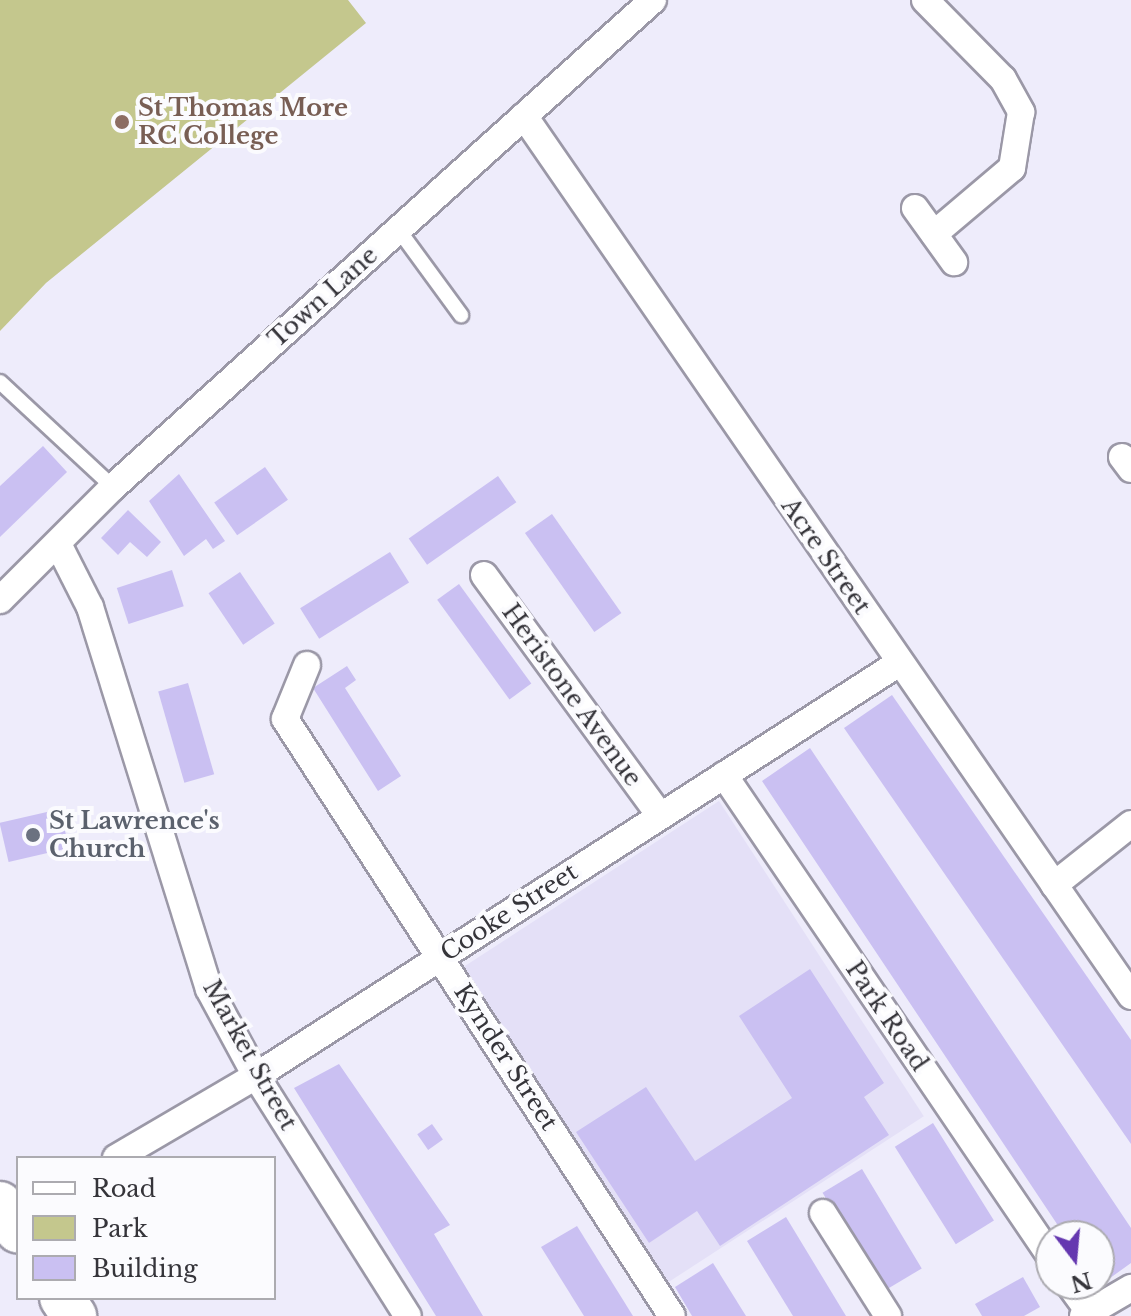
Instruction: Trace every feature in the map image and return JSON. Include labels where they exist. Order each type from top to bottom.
[{"type":"street","name":"Town Lane","points":[[0,600],[59,546],[113,487],[653,0]]},
{"type":"street","points":[[925,0],[1003,79],[1021,112],[1012,168],[934,234]]},
{"type":"street","name":"Acre Street","points":[[524,116],[1131,996]]},
{"type":"street","points":[[915,208],[954,262]]},
{"type":"street","name":"Market Street","points":[[59,546],[90,607],[209,989],[256,1076],[408,1316]]},
{"type":"street","name":"Heristone Avenue","points":[[484,575],[659,814]]},
{"type":"street","name":"Cooke Street","points":[[119,1156],[256,1076],[659,814],[899,663]]},
{"type":"street","name":"Kynder Street","points":[[307,665],[285,719],[672,1316]]},
{"type":"street","name":"Park Road","points":[[724,775],[1035,1233]]},
{"type":"street","points":[[1054,885],[1131,824]]},
{"type":"street","points":[[823,1213],[888,1316]]},
{"type":"street","points":[[1086,1314],[1131,1288]]},
{"type":"lane","points":[[398,229],[461,315]]},
{"type":"lane","points":[[0,382],[113,487]]},
{"type":"shaded area","points":[[719,801],[924,1116],[665,1284],[461,969]]},
{"type":"green space","name":"St Thomas More RC College","points":[[0,0],[348,0],[366,23],[46,283],[0,331]]},
{"type":"building","points":[[43,446],[67,472],[0,537],[0,486]]},
{"type":"building","points":[[265,467],[288,500],[237,535],[214,503]]},
{"type":"building","points":[[179,474],[225,541],[213,549],[206,539],[184,556],[149,501]]},
{"type":"building","points":[[498,476],[516,502],[427,565],[409,539]]},
{"type":"building","points":[[128,510],[161,542],[147,557],[130,542],[118,555],[101,538]]},
{"type":"building","points":[[552,514],[621,613],[594,632],[525,533]]},
{"type":"building","points":[[390,552],[409,583],[319,639],[300,608]]},
{"type":"building","points":[[172,570],[184,606],[129,624],[117,588]]},
{"type":"building","points":[[240,572],[275,623],[243,645],[208,593]]},
{"type":"building","points":[[459,584],[531,684],[509,699],[437,600]]},
{"type":"building","points":[[347,666],[356,680],[345,688],[401,776],[378,791],[313,688]]},
{"type":"building","points":[[188,683],[214,774],[184,783],[158,692]]},
{"type":"building","points":[[892,695],[1131,1040],[1131,1144],[844,728]]},
{"type":"building","points":[[810,748],[1131,1228],[1131,1263],[1115,1274],[1115,1220],[1054,1220],[762,781]]},
{"type":"building","name":"St Lawrence's Church","points":[[60,809],[69,848],[9,862],[0,823]]},
{"type":"building","points":[[810,969],[884,1083],[864,1097],[889,1135],[720,1246],[697,1211],[649,1243],[576,1132],[646,1087],[695,1161],[792,1098],[739,1016]]},
{"type":"building","points":[[339,1064],[450,1225],[434,1234],[483,1316],[436,1316],[294,1088]]},
{"type":"building","points":[[933,1123],[994,1221],[956,1244],[895,1147]]},
{"type":"building","points":[[432,1124],[443,1140],[428,1150],[417,1134]]},
{"type":"building","points":[[862,1169],[922,1268],[882,1292],[823,1193]]},
{"type":"building","points":[[786,1217],[846,1316],[793,1316],[747,1241]]},
{"type":"building","points":[[577,1226],[633,1316],[584,1316],[541,1247]]},
{"type":"building","points":[[713,1263],[746,1316],[692,1316],[675,1287]]},
{"type":"building","points":[[1023,1277],[1040,1307],[1024,1316],[982,1316],[975,1304]]},
{"type":"place","name":"St Thomas More RC College","points":[[122,122]]},
{"type":"place","name":"St Lawrence's Church","points":[[33,835]]}]
